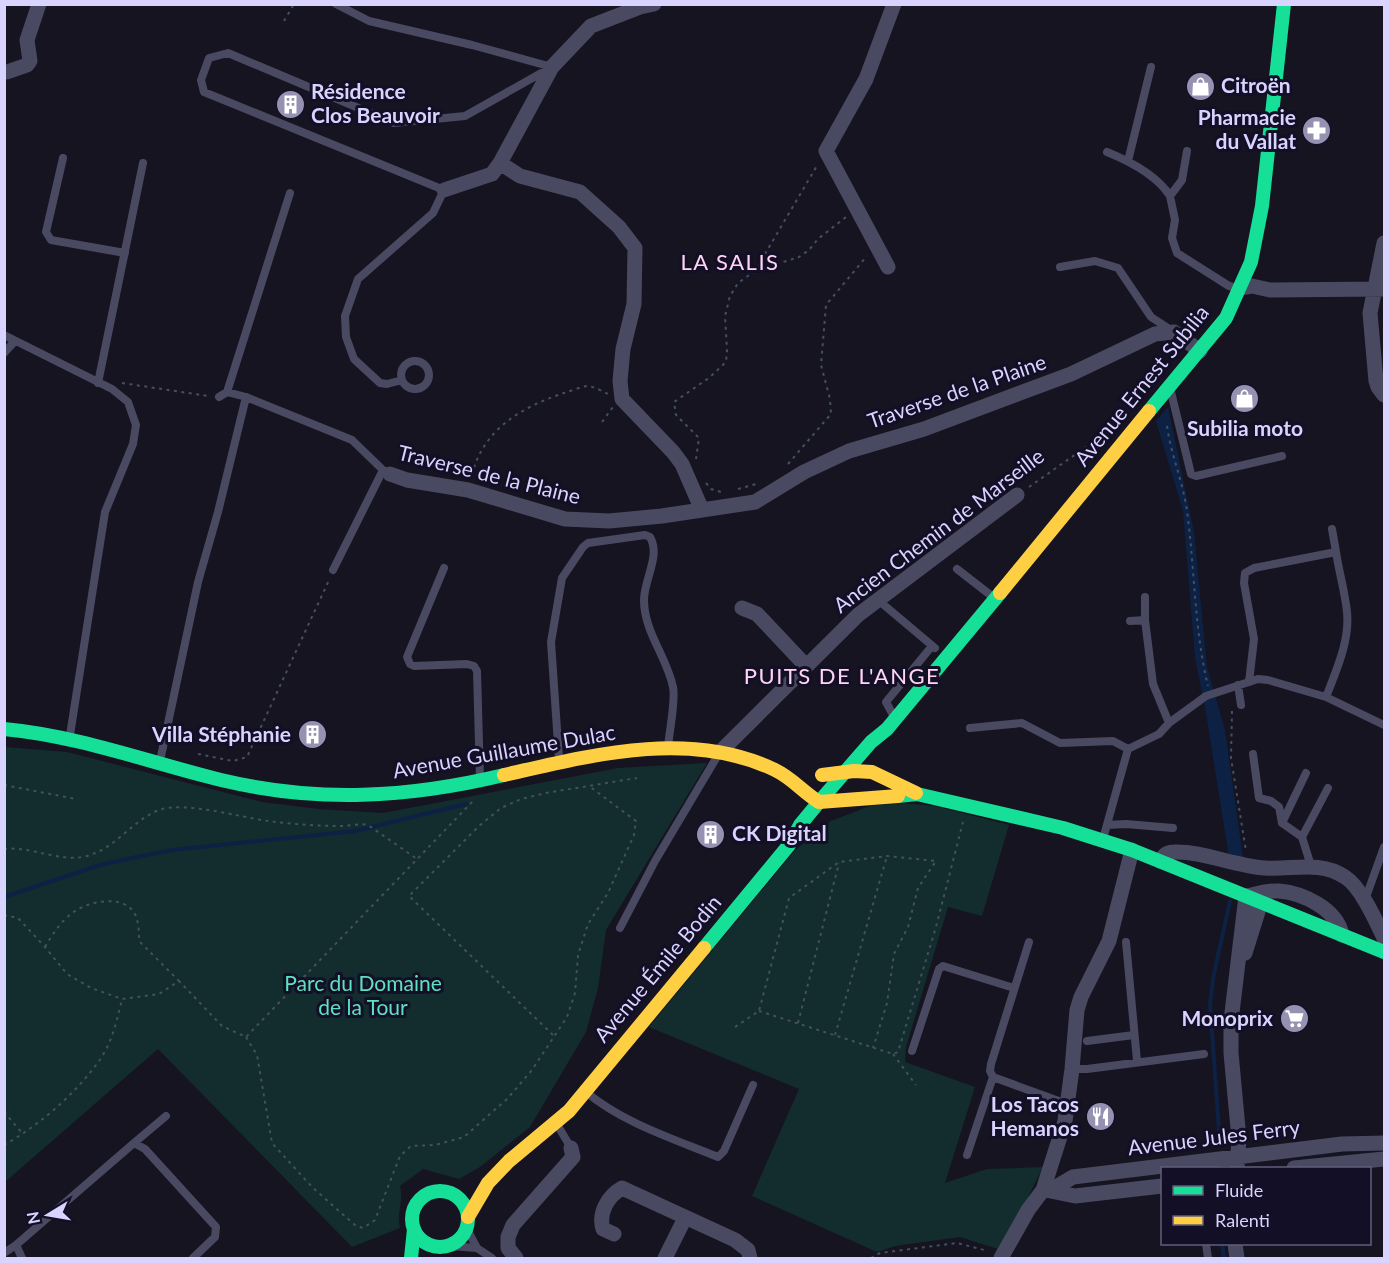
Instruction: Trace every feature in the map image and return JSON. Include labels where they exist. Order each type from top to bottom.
[{"type":"main road","name":"Avenue Ernest Subilia","points":[[845,772],[871,742],[891,724],[1226,318],[1251,262],[1262,206],[1284,4]]},
{"type":"main road","name":"Avenue Ernest Subilia","points":[[863,771],[881,747],[891,724]]},
{"type":"main road","name":"Avenue Guillaume Dulac","points":[[4,729],[31,730],[69,737],[221,780],[288,792],[326,795],[401,794],[439,789],[618,752],[668,749],[720,752],[764,765],[812,773],[863,771]]},
{"type":"main road","name":"Avenue Guillaume Dulac","points":[[764,765],[792,780],[819,802]]},
{"type":"main road","points":[[764,765],[792,795],[802,823]]},
{"type":"main road","points":[[887,767],[901,785]]},
{"type":"main road","name":"Avenue Émile Bodin","points":[[792,841],[807,831],[838,802],[863,771]]},
{"type":"main road","points":[[863,771],[876,773],[917,794]]},
{"type":"main road","name":"Avenue Émile Bodin","points":[[467,1223],[480,1194],[515,1157],[557,1124],[792,841],[802,823],[845,772]]},
{"type":"main road","points":[[845,772],[850,788],[856,795],[866,797]]},
{"type":"main road","points":[[812,773],[829,778],[835,785],[838,802]]},
{"type":"main road","points":[[819,802],[917,794],[1103,839],[1384,952]]},
{"type":"main road","name":"Avenue Émile Bodin","points":[[461,1185],[526,1140],[557,1124]]},
{"type":"main road","points":[[461,1185],[460,1199],[467,1210],[467,1223],[457,1242],[435,1247],[426,1244],[418,1237],[412,1219],[419,1200],[428,1194],[461,1185]]},
{"type":"main road","points":[[411,1258],[414,1229]]},
{"type":"main road","points":[[433,1258],[447,1246]]},
{"type":"street","points":[[7,72],[27,65],[30,61],[27,40],[39,4]]},
{"type":"street","points":[[888,267],[826,151],[866,79],[894,4]]},
{"type":"street","points":[[444,190],[492,174],[500,164],[552,67],[591,26],[641,6]]},
{"type":"street","points":[[500,164],[520,176],[580,192],[619,228],[635,248],[634,304],[622,349],[620,381],[622,399],[682,464],[702,510]]},
{"type":"street","points":[[1384,243],[1380,289],[1370,313],[1376,381],[1384,395]]},
{"type":"street","points":[[1240,288],[1252,286],[1270,290],[1380,289]]},
{"type":"street","points":[[1174,332],[1200,351]]},
{"type":"street","name":"Traverse de la Plaine","points":[[386,472],[408,480],[468,490],[565,519],[609,521],[755,502],[804,472],[849,451],[924,429],[1071,374],[1155,334],[1174,332]]},
{"type":"street","name":"Ancien Chemin de Marseille","points":[[720,752],[858,615],[1017,495]]},
{"type":"street","points":[[742,608],[758,614],[806,666]]},
{"type":"street","points":[[997,1256],[1028,1210],[1047,1190],[1065,1121],[1072,1069],[1081,1036],[1077,1010],[1081,997],[1109,941],[1132,850]]},
{"type":"street","points":[[1160,861],[1166,853],[1174,852],[1266,868],[1311,866],[1329,869],[1347,877],[1357,888],[1384,938]]},
{"type":"street","points":[[1238,1162],[1239,1139],[1231,1032],[1246,897],[1267,891],[1293,893],[1332,915],[1340,926],[1342,935]]},
{"type":"street","points":[[1236,982],[1261,902]]},
{"type":"street","name":"Avenue Jules Ferry","points":[[1186,1167],[1238,1162],[1342,1144],[1384,1143]]},
{"type":"street","points":[[516,1258],[508,1248],[508,1237],[513,1226],[573,1156],[571,1148]]},
{"type":"street","name":"Avenue Jules Ferry","points":[[1304,1167],[1384,1159]]},
{"type":"street","name":"Avenue Jules Ferry","points":[[1047,1190],[1073,1178],[1161,1169]]},
{"type":"street","name":"Avenue Jules Ferry","points":[[1047,1190],[1075,1196],[1161,1186]]},
{"type":"street","points":[[614,1234],[603,1228],[600,1220],[602,1211],[616,1192],[622,1188],[735,1240],[748,1250],[750,1258]]},
{"type":"street","points":[[665,1258],[685,1218]]},
{"type":"lane","points":[[336,4],[369,21],[472,45],[552,67]]},
{"type":"lane","points":[[402,380],[387,384],[380,382],[354,359],[346,337],[345,316],[358,279],[433,213],[444,190],[204,92],[201,80],[209,58],[228,53],[394,123],[465,116],[552,67]]},
{"type":"lane","points":[[1128,161],[1151,67]]},
{"type":"lane","points":[[1170,196],[1182,180],[1187,151]]},
{"type":"lane","points":[[1107,152],[1128,161],[1165,188],[1170,196],[1175,220],[1172,238],[1177,253],[1229,286],[1240,288]]},
{"type":"lane","points":[[63,158],[46,232],[51,240],[125,253]]},
{"type":"lane","points":[[98,383],[143,163]]},
{"type":"lane","points":[[219,397],[227,392],[290,193]]},
{"type":"lane","points":[[1060,267],[1095,261],[1118,268],[1151,317],[1174,332]]},
{"type":"lane","points":[[4,335],[112,389],[128,402],[136,424],[133,444],[105,512],[69,737]]},
{"type":"lane","points":[[4,353],[15,340]]},
{"type":"lane","points":[[1170,388],[1191,474],[1196,476],[1282,456]]},
{"type":"lane","name":"Traverse de la Plaine","points":[[227,392],[246,397],[352,440],[386,472]]},
{"type":"lane","points":[[160,762],[198,582],[246,397]]},
{"type":"lane","points":[[333,570],[386,472]]},
{"type":"lane","points":[[1326,698],[1345,638],[1347,614],[1332,529]]},
{"type":"lane","points":[[559,764],[551,642],[562,578],[583,547],[593,541],[645,535],[652,540],[654,556],[644,596],[644,610],[649,629],[674,688],[668,749]]},
{"type":"lane","points":[[1249,682],[1254,639],[1244,583],[1245,573],[1254,568],[1335,552]]},
{"type":"lane","points":[[444,568],[406,657],[414,666],[467,664],[474,666],[477,671],[480,781]]},
{"type":"lane","points":[[957,569],[994,598]]},
{"type":"lane","points":[[1145,597],[1145,620],[1154,684],[1169,723]]},
{"type":"lane","points":[[877,600],[946,656]]},
{"type":"lane","points":[[1130,621],[1145,620]]},
{"type":"lane","points":[[891,724],[886,702],[932,646]]},
{"type":"lane","points":[[1103,839],[1128,749],[1159,734],[1169,723],[1210,695],[1258,679],[1326,698],[1384,725]]},
{"type":"lane","points":[[1238,685],[1241,705]]},
{"type":"lane","points":[[970,728],[1022,723],[1060,743],[1113,741],[1128,749]]},
{"type":"lane","name":"Ancien Chemin de Marseille","points":[[620,928],[655,861],[720,752]]},
{"type":"lane","points":[[1253,754],[1258,798],[1271,801],[1279,807],[1282,823],[1302,837],[1311,866]]},
{"type":"lane","points":[[1282,823],[1306,773]]},
{"type":"lane","points":[[1302,837],[1328,788]]},
{"type":"lane","points":[[1107,825],[1126,824],[1173,828]]},
{"type":"lane","points":[[1365,902],[1384,847]]},
{"type":"lane","points":[[1029,942],[990,1071],[993,1077],[1067,1104]]},
{"type":"lane","points":[[1126,942],[1137,1062]]},
{"type":"lane","points":[[912,1051],[939,969],[943,966],[1014,988]]},
{"type":"lane","points":[[1081,1036],[1134,1035]]},
{"type":"lane","points":[[1072,1069],[1087,1070],[1204,1054]]},
{"type":"lane","points":[[967,1155],[993,1077]]},
{"type":"lane","points":[[585,1091],[601,1105],[648,1128],[718,1157],[724,1151],[753,1085]]},
{"type":"lane","points":[[4,1252],[16,1245],[166,1116]]},
{"type":"lane","points":[[557,1124],[571,1148]]},
{"type":"lane","points":[[134,1143],[145,1149],[216,1227],[215,1237],[194,1258]]},
{"type":"lane","points":[[467,1223],[477,1248],[488,1258]]},
{"type":"lane","points":[[16,1245],[22,1258]]},
{"type":"lane","points":[[447,1246],[477,1248]]},
{"type":"path","points":[[284,21],[294,4]]},
{"type":"path","points":[[755,271],[826,151]]},
{"type":"path","points":[[697,466],[699,438],[676,415],[674,402],[709,378],[726,362],[724,316],[730,296],[738,283],[755,271],[799,257],[809,250],[818,238],[846,216]]},
{"type":"path","points":[[782,471],[831,414],[830,399],[821,364],[826,305],[875,242]]},
{"type":"path","points":[[112,389],[121,383],[219,397]]},
{"type":"path","points":[[468,490],[475,462],[486,443],[507,420],[538,402],[588,386],[622,399]]},
{"type":"path","points":[[1167,424],[1169,444],[1187,512],[1200,652],[1210,695]]},
{"type":"path","name":"Ancien Chemin de Marseille","points":[[1017,495],[1103,435]]},
{"type":"path","points":[[705,482],[711,489],[724,493]]},
{"type":"path","points":[[732,491],[758,483]]},
{"type":"path","points":[[198,754],[233,760],[247,757],[333,570]]},
{"type":"path","points":[[1241,705],[1232,711],[1231,758],[1249,866]]},
{"type":"path","points":[[554,1035],[409,897],[479,826],[501,808],[520,799],[637,778]]},
{"type":"path","points":[[4,786],[76,799]]},
{"type":"path","points":[[45,946],[54,931],[75,911],[98,902],[116,902],[134,912],[139,926],[139,941],[222,1026],[246,1038],[257,1055],[272,1143],[312,1187],[356,1226],[363,1228],[375,1220],[400,1156],[411,1146],[435,1145],[465,1137],[507,1099],[532,1070],[567,1017],[574,993],[578,955],[588,924],[608,893],[634,835],[636,821],[589,786]]},
{"type":"path","points":[[246,1038],[474,800]]},
{"type":"path","points":[[893,1054],[898,1052],[936,927],[968,805]]},
{"type":"path","points":[[4,849],[18,848],[61,857],[81,857],[106,849],[138,821],[160,810],[178,807],[268,821],[330,826],[369,825],[417,859]]},
{"type":"path","points":[[735,1028],[759,1011],[789,898],[839,862],[887,856],[936,861],[918,888],[908,927],[894,954],[887,1003],[873,1048]]},
{"type":"path","points":[[835,1035],[887,856]]},
{"type":"path","points":[[798,1023],[839,862]]},
{"type":"path","points":[[4,915],[18,918],[45,946],[67,974],[91,988],[122,999],[159,994],[180,981]]},
{"type":"path","points":[[4,1145],[23,1134],[67,1097],[100,1060],[115,1028],[122,999]]},
{"type":"path","points":[[759,1011],[893,1054],[916,1085]]},
{"type":"path","points":[[4,1112],[23,1134]]},
{"type":"path","points":[[871,1258],[880,1253],[957,1243],[997,1256]]},
{"type":"green space","name":"Parc du Domaine de la Tour","points":[[5,747],[67,752],[262,802],[319,809],[383,813],[618,768],[707,763],[606,930],[598,988],[586,1032],[530,1127],[480,1167],[459,1179],[423,1169],[400,1186],[400,1228],[352,1247],[158,1049],[5,1182]]},
{"type":"green space","points":[[903,803],[935,806],[1009,825],[982,916],[948,907],[906,1047],[905,1062],[975,1087],[945,1183],[987,1169],[1043,1167],[998,1249],[960,1237],[895,1246],[877,1252],[752,1196],[799,1089],[649,1027],[795,850],[831,821],[870,806]]},
{"type":"water","points":[[1168,407],[1194,532],[1207,667],[1225,730],[1243,858],[1229,857],[1195,658],[1183,511],[1156,421]]},
{"type":"waterway","points":[[4,897],[100,865],[127,859],[172,850],[355,831],[466,804]]},
{"type":"waterway","points":[[1220,1144],[1210,1005],[1213,978],[1230,901]]},
{"type":"waterway","points":[[1222,1245],[1224,1258]]},
{"type":"traffic: fast","points":[[1149,411],[1226,318],[1251,262],[1262,206],[1284,4]]},
{"type":"traffic: fast","points":[[704,948],[789,845],[800,825],[819,802],[871,742],[887,729],[1000,593]]},
{"type":"traffic: fast","points":[[4,729],[59,737],[221,780],[293,792],[328,795],[398,793],[433,789],[504,775]]},
{"type":"traffic: fast","points":[[898,796],[917,794],[1063,828],[1132,850],[1384,952]]},
{"type":"traffic: fast","points":[[440,1191],[451,1193],[460,1199],[466,1208],[468,1219],[466,1230],[460,1239],[451,1245],[440,1247],[429,1245],[420,1239],[414,1230],[412,1219],[414,1208],[420,1199],[429,1193],[440,1191]]},
{"type":"traffic: fast","points":[[411,1258],[414,1229]]},
{"type":"traffic: slow","points":[[1000,593],[1149,411]]},
{"type":"traffic: slow","points":[[504,775],[606,754],[675,748],[709,751],[743,758],[781,773],[819,802],[898,796]]},
{"type":"traffic: slow","points":[[822,775],[854,771],[872,772],[916,793]]},
{"type":"traffic: slow","points":[[468,1217],[488,1183],[509,1161],[569,1111],[704,948]]},
{"type":"place","name":"Citroën","points":[[1200,86]]},
{"type":"place","name":"Résidence Clos Beauvoir","points":[[290,104]]},
{"type":"place","name":"Pharmacie du Vallat","points":[[1317,130]]},
{"type":"place","name":"Subilia moto","points":[[1245,398]]},
{"type":"place","name":"Villa Stéphanie","points":[[312,735]]},
{"type":"place","name":"CK Digital","points":[[711,834]]},
{"type":"place","name":"Monoprix","points":[[1294,1019]]},
{"type":"place","name":"Los Tacos Hemanos","points":[[1100,1117]]},
{"type":"district","name":"LA SALIS","points":[[730,262]]},
{"type":"district","name":"PUITS DE L'ANGE","points":[[842,676]]}]
